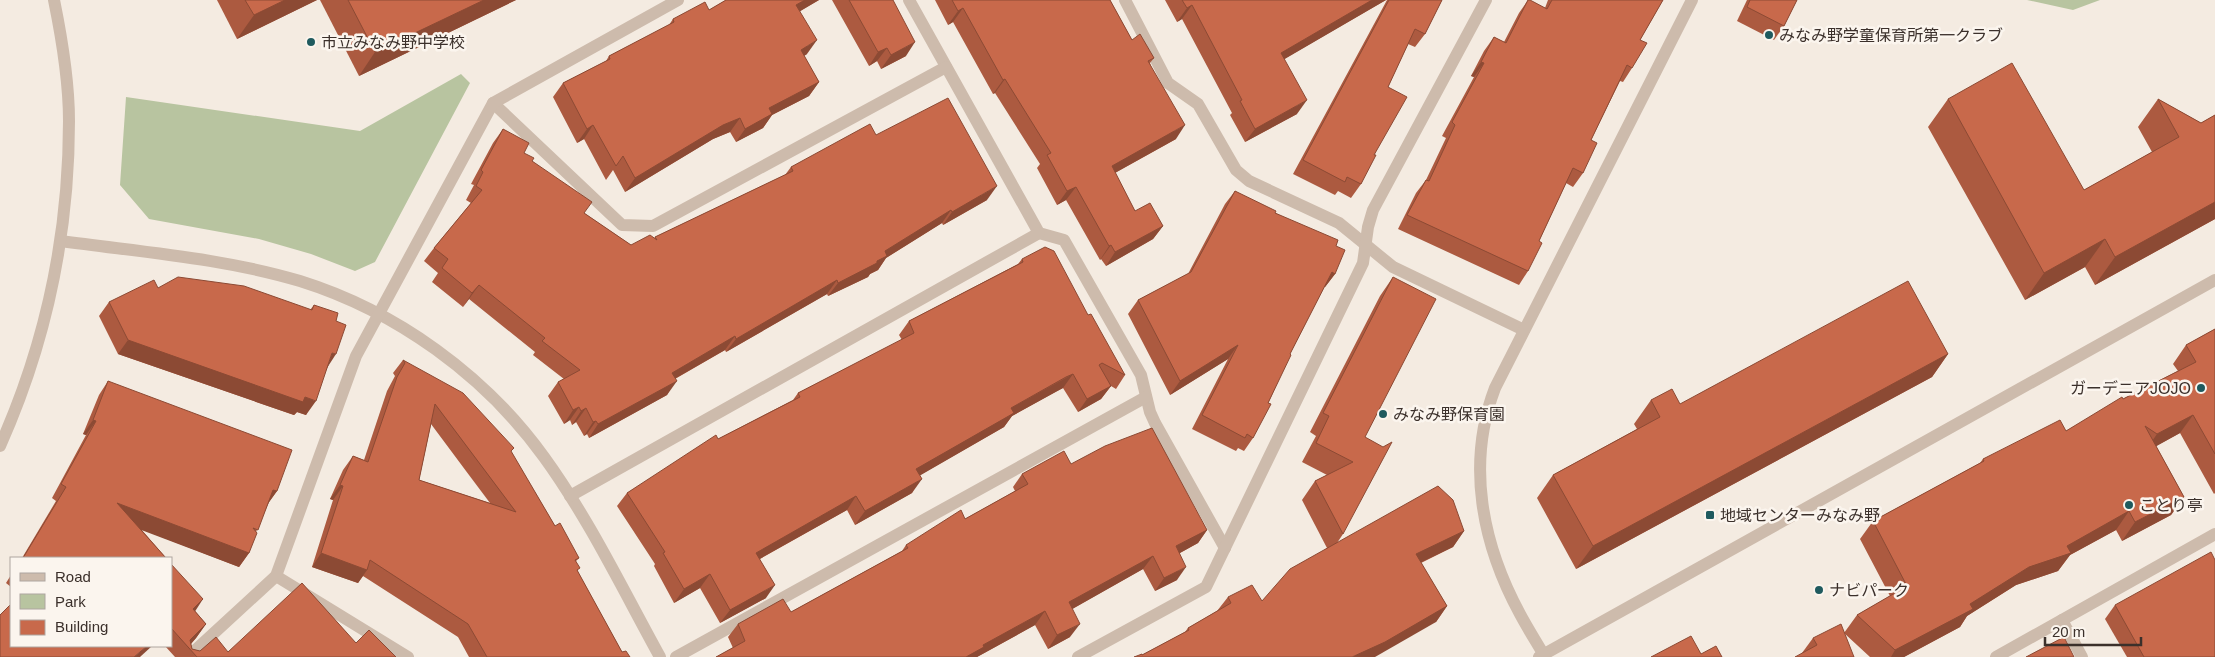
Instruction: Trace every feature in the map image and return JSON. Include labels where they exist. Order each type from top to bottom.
[{"type":"street","points":[[0,446],[34,361],[61,241],[69,120],[60,30],[54,0]]},
{"type":"street","points":[[188,657],[276,576],[356,356],[493,103],[678,0]]},
{"type":"street","points":[[909,0],[1039,233]]},
{"type":"street","points":[[1125,0],[1168,83],[1198,104],[1236,170],[1249,181],[1339,223],[1393,267],[1524,330]]},
{"type":"street","points":[[1078,657],[1206,587],[1363,263],[1373,210],[1486,0]]},
{"type":"street","points":[[1692,0],[1524,330],[1489,403],[1482,432],[1479,477],[1484,518],[1498,566],[1520,614],[1543,656],[2215,280]]},
{"type":"street","points":[[493,103],[622,225],[653,226],[946,67]]},
{"type":"street","points":[[570,496],[1039,233],[1064,240],[1141,375],[1155,423],[1225,548]]},
{"type":"street","points":[[61,241],[261,271],[300,281],[332,292],[415,335],[477,382],[543,456],[570,496],[660,657]]},
{"type":"street","points":[[676,657],[1146,397]]},
{"type":"street","points":[[1996,657],[2214,537]]},
{"type":"street","points":[[276,576],[408,657]]},
{"type":"street","points":[[2062,620],[2082,657]]},
{"type":"green space","points":[[2027,0],[2100,0],[2073,10]]},
{"type":"green space","points":[[461,74],[470,83],[375,262],[355,271],[311,254],[259,239],[149,219],[120,185],[126,97],[360,131]]},
{"type":"building","points":[[245,0],[285,0],[254,15]]},
{"type":"building","points":[[348,0],[484,0],[375,52]]},
{"type":"building","points":[[726,0],[805,0],[796,5],[817,40],[801,50],[819,82],[769,108],[772,114],[745,129],[740,118],[723,125],[635,178],[623,156],[616,166],[593,125],[587,129],[563,83],[610,59],[609,56],[674,22],[673,19],[705,2],[709,10]]},
{"type":"building","points":[[849,0],[893,0],[915,42],[891,55],[887,48],[878,52]]},
{"type":"building","points":[[952,0],[1110,0],[1132,40],[1140,34],[1154,58],[1148,61],[1185,125],[1112,166],[1135,211],[1150,203],[1163,226],[1115,252],[1111,245],[1109,246],[1076,187],[1067,191],[1047,155],[1051,153],[1005,79],[1003,80],[963,8],[958,11]]},
{"type":"building","points":[[1182,0],[1372,0],[1281,53],[1307,100],[1255,129],[1240,101],[1242,100],[1192,5],[1187,8]]},
{"type":"building","points":[[1389,0],[1442,0],[1425,34],[1415,29],[1388,87],[1407,97],[1374,155],[1376,155],[1361,184],[1347,177],[1345,182],[1303,160]]},
{"type":"building","points":[[1528,0],[1547,9],[1552,0],[1663,0],[1640,40],[1647,43],[1632,68],[1627,65],[1591,140],[1597,143],[1583,173],[1573,168],[1539,241],[1542,243],[1528,271],[1407,215],[1426,180],[1429,181],[1455,125],[1452,122],[1484,63],[1481,62],[1494,37],[1506,43]]},
{"type":"building","points":[[1750,0],[1797,0],[1784,26],[1747,7]]},
{"type":"building","points":[[2012,63],[2084,190],[2179,137],[2158,99],[2201,123],[2215,115],[2215,202],[2115,257],[2105,239],[2044,273],[1948,99]]},
{"type":"building","points":[[948,98],[997,186],[952,212],[951,210],[885,251],[887,256],[877,261],[877,263],[838,283],[837,280],[736,339],[735,336],[672,373],[677,381],[598,424],[596,421],[593,422],[586,408],[581,411],[579,407],[573,410],[558,382],[580,370],[542,341],[545,338],[479,285],[472,293],[442,268],[448,259],[434,248],[482,190],[476,186],[483,172],[481,170],[503,129],[529,143],[524,153],[534,158],[532,161],[592,202],[584,213],[631,245],[650,235],[657,240],[655,237],[793,171],[791,167],[870,124],[876,135]]},
{"type":"building","points":[[1235,191],[1276,211],[1275,213],[1338,240],[1336,246],[1345,250],[1335,274],[1332,272],[1290,354],[1268,403],[1271,404],[1253,438],[1247,434],[1245,438],[1202,415],[1238,345],[1180,381],[1138,300],[1191,272]]},
{"type":"building","points":[[1045,247],[1054,251],[1088,315],[1091,314],[1125,375],[1102,363],[1099,365],[1111,386],[1087,399],[1073,374],[1066,377],[1011,408],[1014,413],[916,469],[922,479],[865,511],[856,496],[756,553],[775,585],[730,610],[710,574],[684,589],[663,553],[665,552],[627,493],[716,435],[718,439],[800,397],[798,393],[914,333],[909,321],[1023,262],[1022,259]]},
{"type":"building","points":[[178,277],[244,286],[312,310],[314,305],[338,313],[336,321],[346,325],[336,354],[332,353],[316,401],[305,397],[303,402],[128,340],[109,302],[154,280],[158,288]]},
{"type":"building","points":[[1393,277],[1436,299],[1365,437],[1383,447],[1392,442],[1343,534],[1315,481],[1353,462],[1316,443],[1329,416],[1323,413]]},
{"type":"building","points":[[1908,281],[1948,354],[1593,546],[1553,475],[1660,417],[1651,400],[1672,389],[1680,404]]},
{"type":"building","points":[[2215,329],[2215,454],[2193,415],[2157,434],[2145,426],[2184,497],[2135,522],[2129,511],[2067,546],[2071,553],[2029,567],[1970,604],[1973,609],[1895,650],[1857,615],[1907,586],[1873,521],[1984,461],[1983,459],[2060,420],[2066,431],[2122,397],[2123,399],[2196,362],[2186,345]]},
{"type":"building","points":[[403,360],[463,393],[514,448],[511,451],[555,526],[560,523],[579,558],[575,560],[580,568],[577,570],[622,652],[626,651],[630,657],[487,657],[468,624],[370,560],[367,570],[321,553],[343,486],[340,485],[353,456],[368,462],[397,377],[405,363]],"holes":[[[435,404],[516,512],[419,480]]]},
{"type":"building","points":[[108,381],[292,450],[277,491],[273,490],[258,530],[253,528],[257,533],[249,553],[117,503],[165,557],[24,557],[66,487],[61,484],[96,421],[93,420]]},
{"type":"building","points":[[1152,428],[1207,530],[1176,546],[1186,567],[1164,578],[1153,556],[1069,602],[1080,624],[1057,635],[1045,611],[983,645],[984,647],[966,657],[716,657],[745,641],[738,624],[783,599],[791,612],[908,548],[906,545],[961,510],[965,519],[1028,484],[1022,474],[1064,451],[1071,464],[1105,446]]},
{"type":"building","points":[[1438,486],[1453,500],[1464,531],[1416,554],[1447,606],[1385,642],[1352,657],[1134,657],[1142,655],[1189,630],[1188,628],[1231,603],[1228,597],[1252,585],[1262,601],[1290,569]]},
{"type":"building","points":[[2211,552],[2215,560],[2215,657],[2144,657],[2115,605]]},
{"type":"building","points":[[172,565],[203,599],[193,609],[206,624],[190,640],[192,649],[200,651],[216,637],[228,652],[302,583],[356,643],[369,630],[396,657],[197,657],[172,629]]},
{"type":"building","points":[[10,605],[10,647],[146,647],[134,657],[0,657],[0,615]]},
{"type":"building","points":[[1841,624],[1854,657],[1795,657],[1817,645],[1813,638]]},
{"type":"building","points":[[1691,636],[1701,654],[1716,646],[1722,657],[1651,657]]},
{"type":"building","points":[[2064,637],[2074,657],[2026,657]]},
{"type":"place","name":"みなみ野学童保育所第一クラブ","points":[[1769,35]]},
{"type":"place","name":"市立みなみ野中学校","points":[[311,42]]},
{"type":"place","name":"ガーデニアJOJO","points":[[2201,388]]},
{"type":"place","name":"みなみ野保育園","points":[[1383,414]]},
{"type":"place","name":"ことり亭","points":[[2129,505]]},
{"type":"place","name":"地域センターみなみ野","points":[[1710,515]]},
{"type":"place","name":"ナビパーク","points":[[1819,590]]}]
